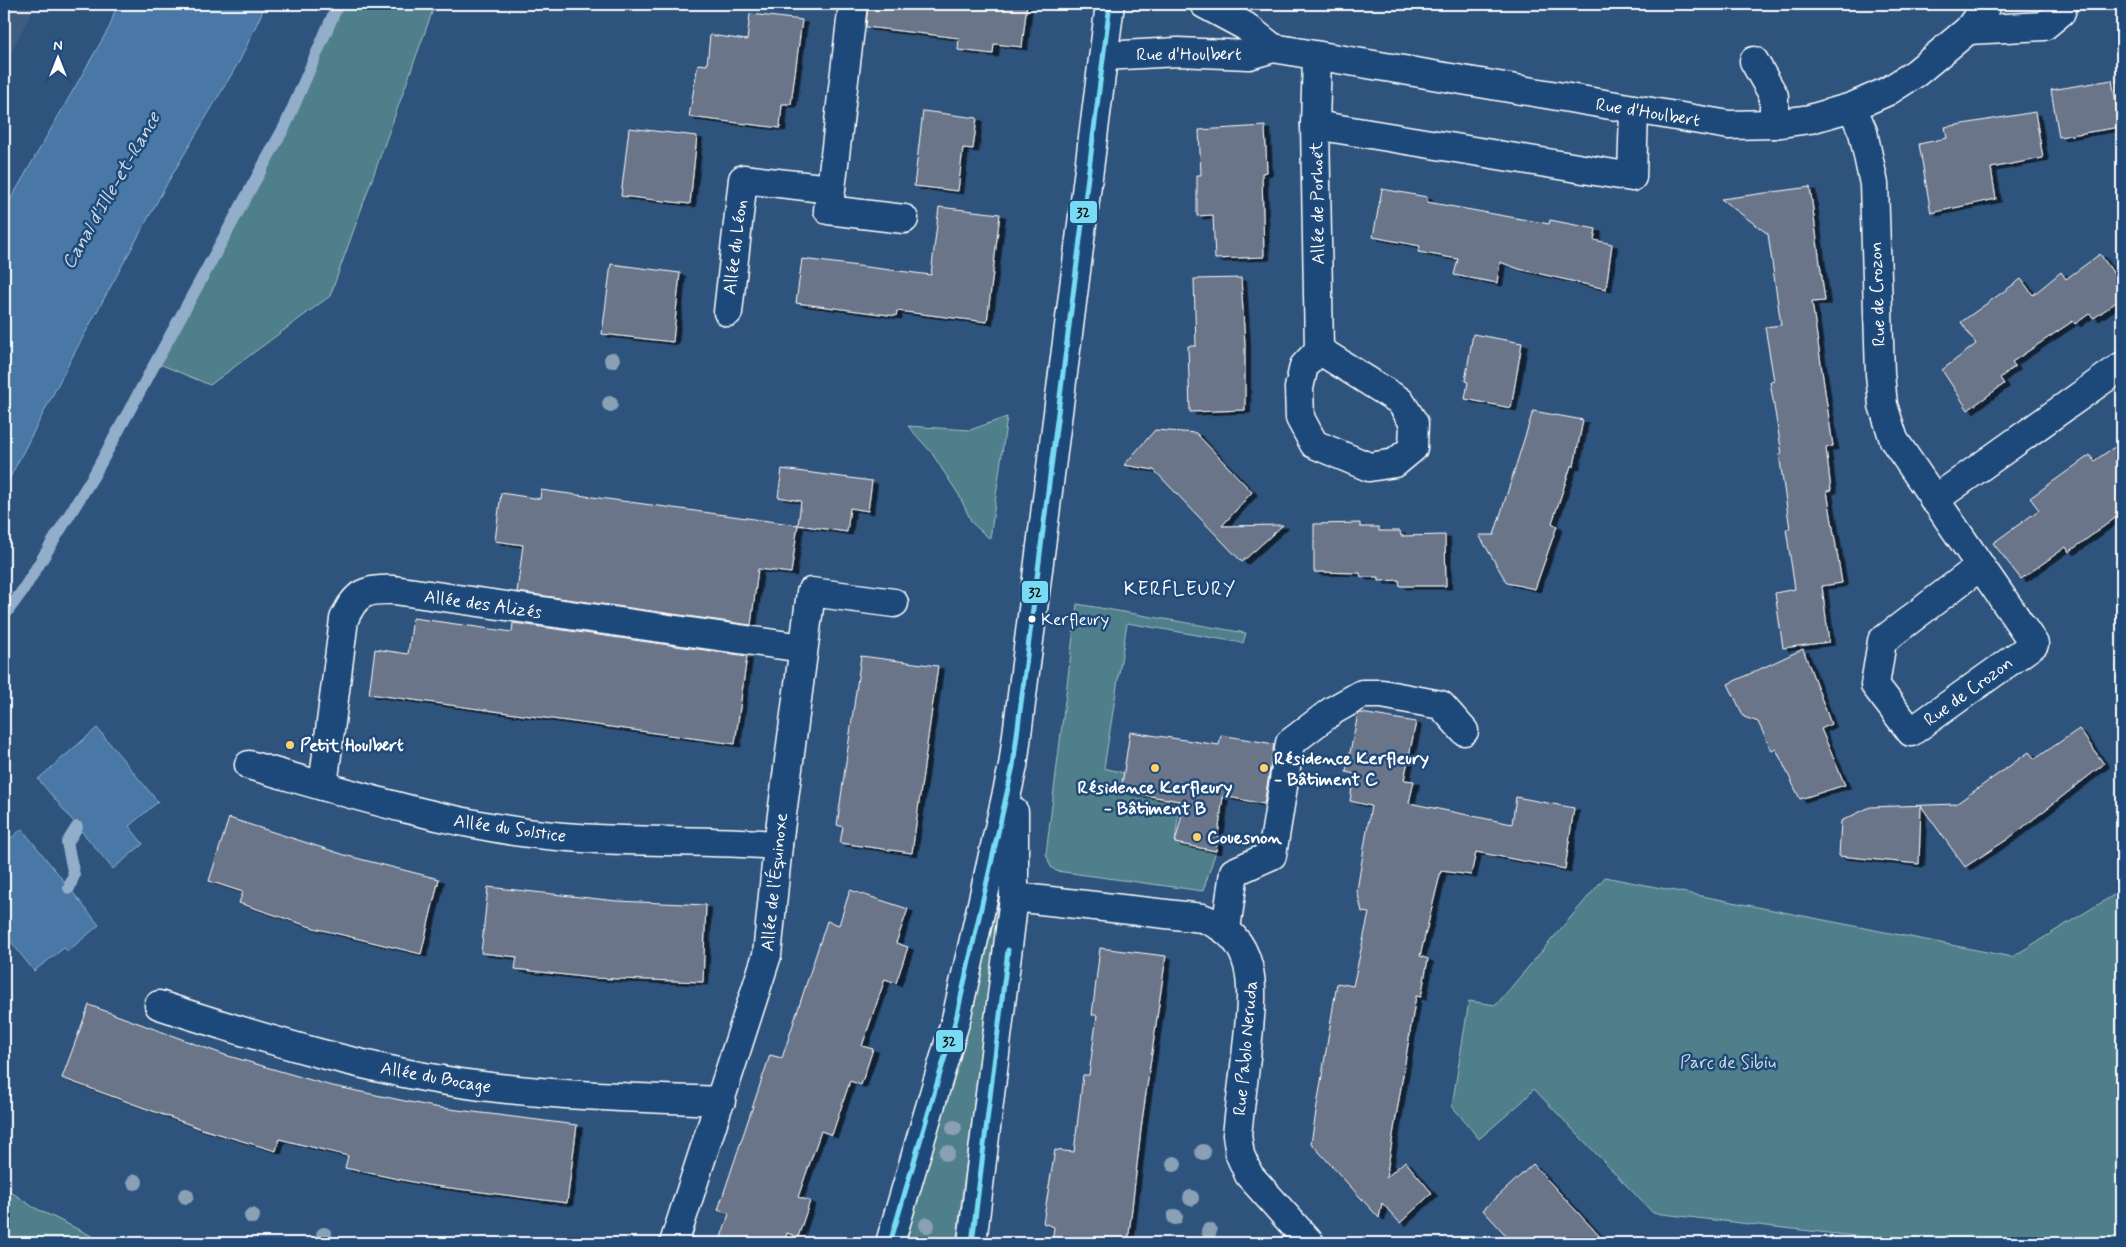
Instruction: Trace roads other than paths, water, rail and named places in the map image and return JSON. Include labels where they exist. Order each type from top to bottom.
[{"type":"street","points":[[853,4],[828,210],[904,219]]},
{"type":"street","points":[[890,1243],[956,1019],[1013,766],[1110,4]]},
{"type":"street","name":"Rue d'Houlbert","points":[[1204,4],[1245,26],[1273,48]]},
{"type":"street","name":"Rue d'Houlbert","points":[[1104,56],[1178,52],[1249,55],[1273,48],[1729,125],[1774,124],[1810,119],[1852,107],[1888,91],[1916,73],[1968,30],[1987,4]]},
{"type":"street","points":[[1968,30],[2044,26],[2061,12],[2063,4]]},
{"type":"street","name":"Allée de Porhoët","points":[[1317,56],[1315,125],[1319,350]]},
{"type":"street","points":[[1754,61],[1774,96],[1774,124]]},
{"type":"street","name":"Rue de Crozon","points":[[1852,107],[1863,132],[1874,184],[1880,374],[1883,405],[1894,440],[1979,567],[2034,644],[1911,732],[1875,685],[1882,642],[1979,567]]},
{"type":"street","points":[[1315,125],[1632,177],[1634,110]]},
{"type":"street","name":"Allée du Léon","points":[[728,312],[743,179],[831,189]]},
{"type":"street","points":[[1319,350],[1400,401],[1414,423],[1413,448],[1395,464],[1369,467],[1314,444],[1300,418],[1299,388],[1304,366],[1319,350]]},
{"type":"street","points":[[1934,500],[2116,376]]},
{"type":"street","name":"Allée des Alizés","points":[[323,786],[344,619],[351,602],[362,594],[374,590],[394,590],[803,648]]},
{"type":"street","name":"Allée de l'Équinoxe","points":[[674,1243],[767,955],[778,845],[810,592],[894,603]]},
{"type":"street","points":[[1226,930],[1234,872],[1272,855],[1290,744],[1332,711],[1362,694],[1382,694],[1440,705],[1464,731]]},
{"type":"street","name":"Allée du Solstice","points":[[249,765],[354,796],[435,816],[530,833],[607,841],[727,842],[778,845]]},
{"type":"street","points":[[972,1243],[1014,897],[1013,766]]},
{"type":"street","name":"Rue Pablo Neruda","points":[[1014,897],[1202,918],[1226,930],[1236,940],[1246,958],[1252,978],[1252,1002],[1237,1135],[1240,1155],[1249,1175],[1310,1243]]},
{"type":"street","name":"Allée du Bocage","points":[[159,1005],[315,1052],[398,1071],[481,1086],[563,1095],[721,1101]]},
{"type":"water","name":"Canal d'Ille-et-Rance","points":[[117,4],[266,4],[240,60],[169,180],[77,348],[4,489],[4,211],[110,26]]},
{"type":"water","points":[[97,728],[158,802],[129,826],[143,844],[113,869],[38,779]]},
{"type":"water","points":[[22,829],[99,925],[68,951],[64,948],[34,971],[4,933],[4,844]]},
{"type":"waterway","points":[[4,616],[23,590],[94,475],[285,126],[338,4]]},
{"type":"waterway","points":[[69,888],[74,875],[67,843],[77,827]]},
{"type":"place","name":"Kerfleury","points":[[1032,619]]},
{"type":"place","name":"Petit Houlbert","points":[[290,745]]},
{"type":"place","name":"Résidence Kerfleury - Bâtiment B","points":[[1155,768]]},
{"type":"place","name":"Résidence Kerfleury - Bâtiment C","points":[[1264,768]]},
{"type":"place","name":"Couesnon","points":[[1197,837]]},
{"type":"district","name":"KERFLEURY","points":[[1180,588]]},
{"type":"park label","name":"Parc de Sibiu","points":[[1728,1062]]}]
